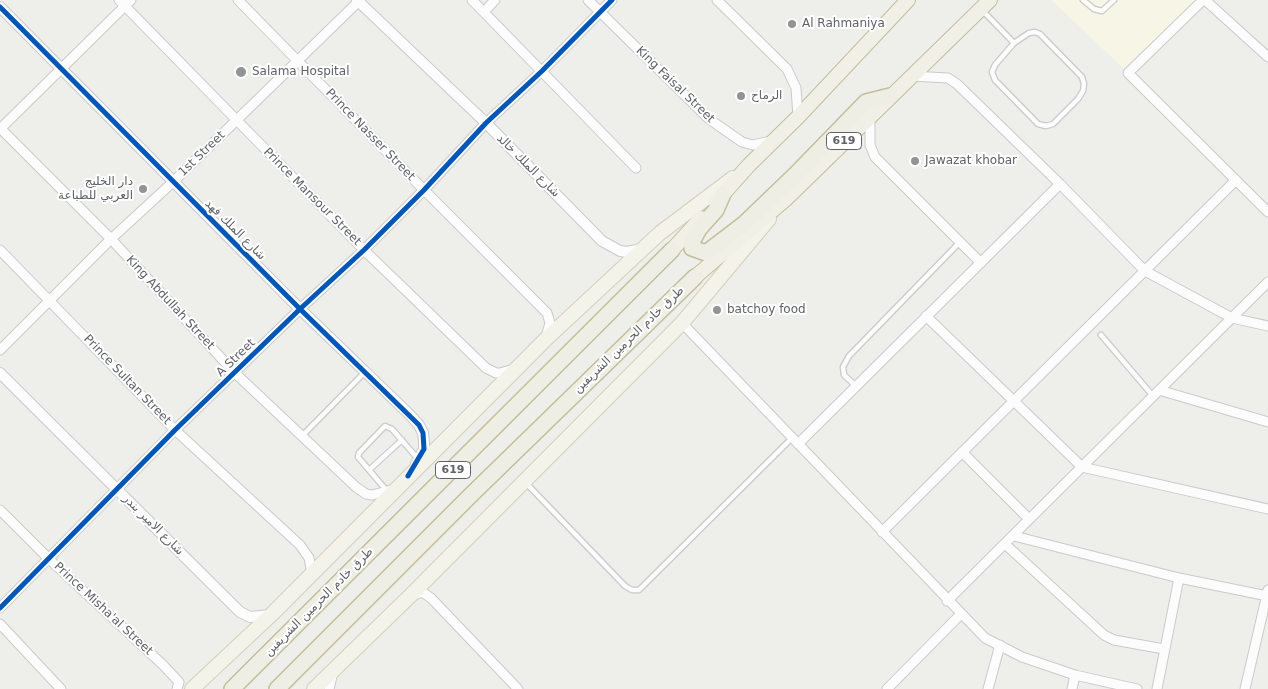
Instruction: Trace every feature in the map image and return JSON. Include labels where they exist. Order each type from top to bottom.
[{"type":"highway","name":"طرق خادم الحرمين الشريفين","points":[[232,689],[672,250],[749,165],[798,117],[908,0]]},
{"type":"highway","name":"طرق خادم الحرمين الشريفين","points":[[277,689],[473,493],[695,276],[786,198],[985,4]]},
{"type":"highway","points":[[723,194],[716,210],[699,229],[692,242],[692,248],[706,253],[744,224],[866,102],[890,96]]},
{"type":"main road","points":[[198,689],[408,476],[420,461],[545,340],[660,233],[749,165]]},
{"type":"main road","points":[[314,689],[334,672],[682,323],[786,198]]},
{"type":"main road","points":[[192,689],[220,665]]},
{"type":"street","name":"Prince Nasser Street","points":[[238,0],[547,313],[550,323],[545,340]]},
{"type":"street","name":"1st Street","points":[[0,350],[111,240],[299,61],[358,0]]},
{"type":"street","name":"شارع الملك خالد","points":[[358,0],[486,123],[602,241],[620,251],[627,252],[643,249]]},
{"type":"street","points":[[472,0],[636,168]]},
{"type":"street","points":[[484,12],[495,0]]},
{"type":"street","name":"King Faisal Street","points":[[588,0],[709,119],[726,132],[742,142],[753,145],[774,141]]},
{"type":"street","name":"A Street","points":[[0,608],[175,430],[364,250],[424,190],[486,123],[542,71],[612,0]]},
{"type":"street","points":[[717,0],[787,69],[796,88],[798,117]]},
{"type":"street","points":[[1268,57],[1204,0],[1128,73],[1268,212]]},
{"type":"street","points":[[0,128],[61,70],[125,2]]},
{"type":"street","name":"Prince Mansour Street","points":[[125,2],[236,121],[364,250],[486,368],[496,373],[516,368]]},
{"type":"street","name":"شارع الملك فهد","points":[[0,7],[300,309],[419,425],[423,433],[424,442],[420,461]]},
{"type":"street","points":[[911,76],[948,78],[957,84],[1060,184],[1145,271],[1232,318],[1268,326]]},
{"type":"street","points":[[870,115],[870,145],[875,157],[981,262]]},
{"type":"street","name":"King Abdullah Street","points":[[0,128],[111,240],[235,373],[362,492],[372,494],[391,492]]},
{"type":"street","points":[[882,532],[1236,180]]},
{"type":"street","points":[[795,441],[856,386],[1060,184]]},
{"type":"street","name":"Prince Sultan Street","points":[[0,250],[175,430],[300,545],[309,558],[312,574]]},
{"type":"street","points":[[947,601],[1268,282]]},
{"type":"street","points":[[926,316],[1082,467],[1268,508]]},
{"type":"street","points":[[682,323],[947,601],[985,638],[1022,657],[1075,674],[1136,689]]},
{"type":"street","name":"شارع الامير بندر","points":[[0,373],[240,612],[250,617],[271,614]]},
{"type":"street","points":[[1156,393],[1268,422]]},
{"type":"street","points":[[962,452],[1029,520]]},
{"type":"street","name":"Prince Misha'al Street","points":[[0,510],[49,559],[163,665],[179,682],[177,689]]},
{"type":"street","points":[[1014,536],[1179,578],[1268,593],[1245,689]]},
{"type":"street","points":[[1005,544],[1104,635],[1114,640],[1164,649]]},
{"type":"street","points":[[1157,689],[1179,578]]},
{"type":"street","points":[[409,597],[422,592],[431,598],[518,689]]},
{"type":"street","points":[[887,689],[961,614]]},
{"type":"street","points":[[0,624],[61,689]]},
{"type":"street","points":[[988,689],[1000,645]]},
{"type":"street","points":[[329,689],[334,672]]},
{"type":"street","points":[[1072,689],[1075,674]]},
{"type":"lane","points":[[1083,0],[1094,9],[1102,11],[1114,0]]},
{"type":"lane","points":[[985,4],[1014,43]]},
{"type":"lane","points":[[1035,32],[1040,34],[1082,78],[1084,84],[1083,91],[1078,99],[1053,124],[1046,126],[1038,124],[996,80],[992,72],[995,65],[1014,43],[1029,33],[1035,32]]},
{"type":"lane","points":[[856,386],[844,375],[843,368],[849,356],[960,242]]},
{"type":"lane","points":[[1101,335],[1156,393]]},
{"type":"lane","points":[[302,436],[365,372]]},
{"type":"lane","points":[[391,492],[358,457],[359,453],[385,426],[392,429],[420,461]]},
{"type":"lane","points":[[369,470],[402,440]]},
{"type":"lane","points":[[524,481],[625,586],[632,590],[640,590],[795,441]]},
{"type":"shaded area","points":[[1051,0],[1195,0],[1195,1],[1125,70]]},
{"type":"cycle path","points":[[0,608],[175,430],[364,250],[424,190],[486,123],[542,71],[612,0]]},
{"type":"cycle path","points":[[0,7],[300,309],[419,425],[423,433],[424,449],[408,476]]},
{"type":"place","name":"Al Rahmaniya","points":[[792,24]]},
{"type":"place","name":"Salama Hospital","points":[[241,72]]},
{"type":"place","name":"الرماح","points":[[741,96]]},
{"type":"place","name":"Jawazat khobar","points":[[915,161]]},
{"type":"place","name":"دار الخليج العربي للطباعة","points":[[143,189]]},
{"type":"place","name":"batchoy food","points":[[717,310]]}]
